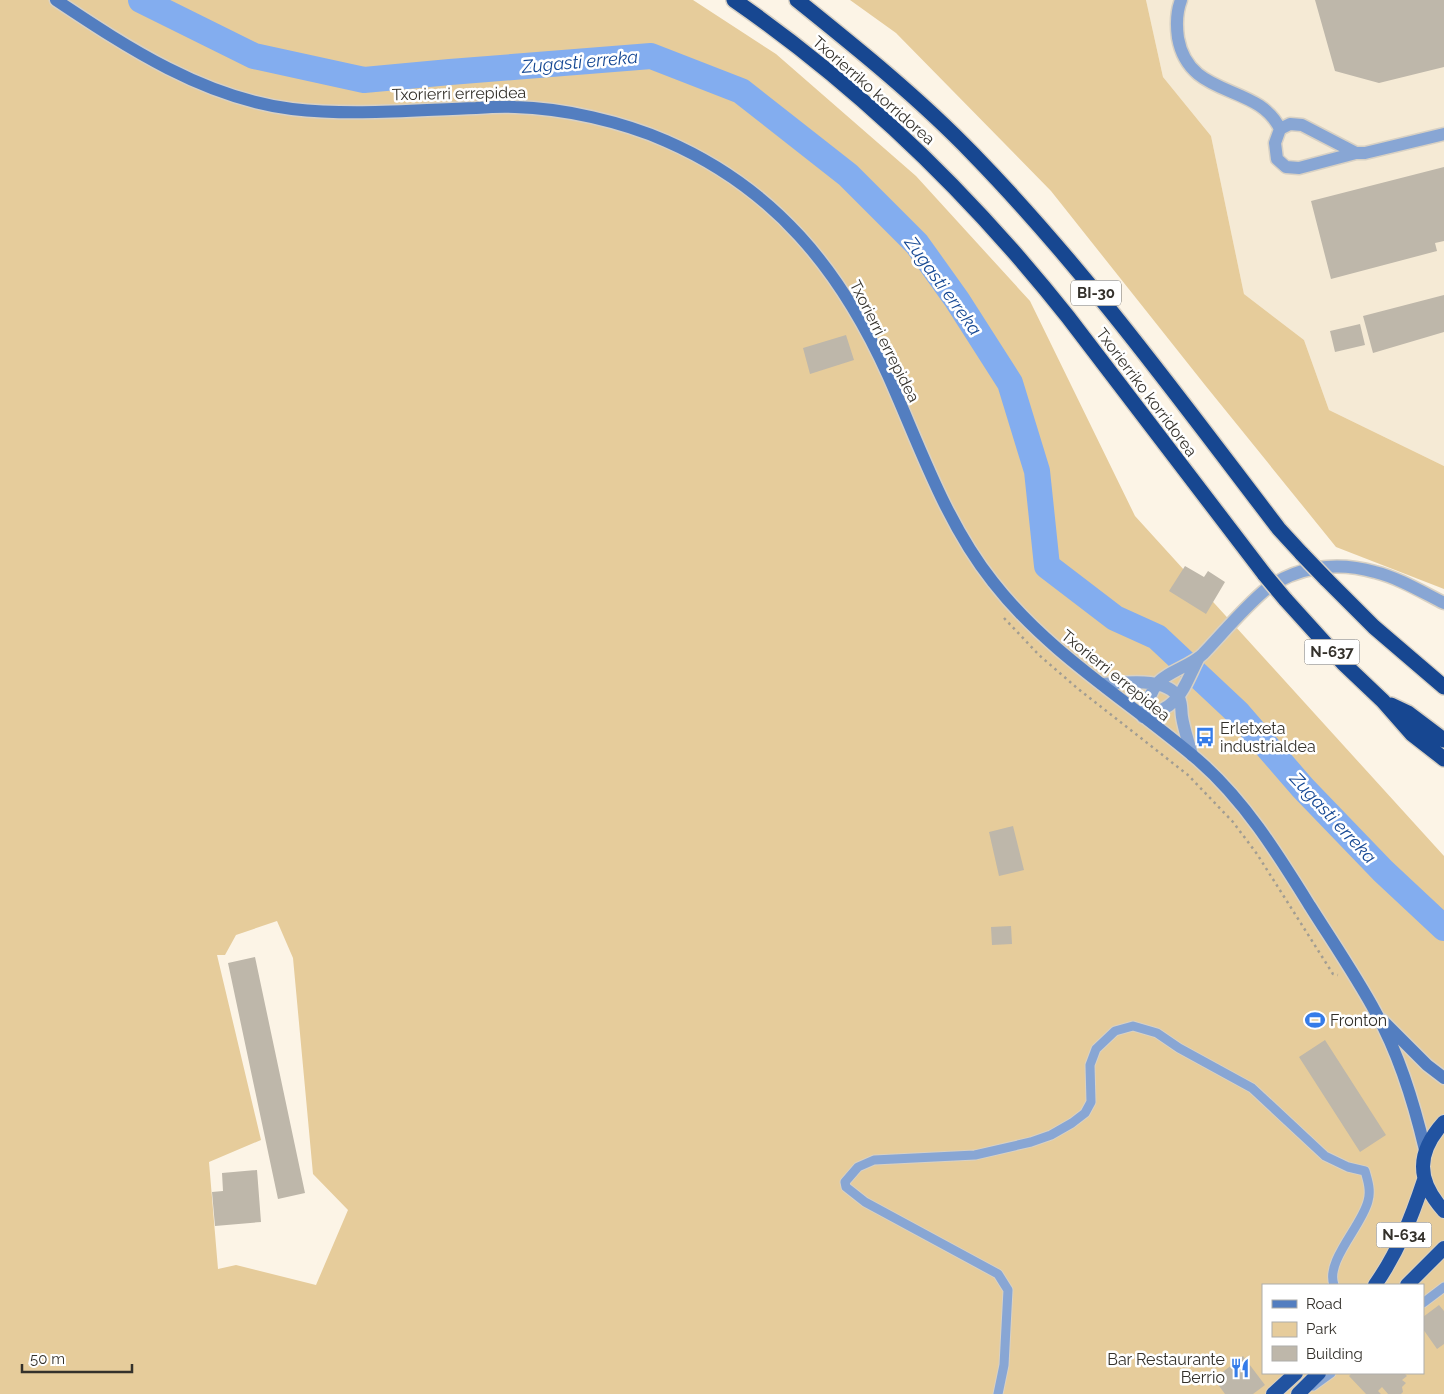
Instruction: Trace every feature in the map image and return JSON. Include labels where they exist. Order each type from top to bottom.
[{"type":"highway","name":"Txorierriko korridorea","points":[[734,0],[842,82],[919,152],[982,217],[1037,278],[1068,317],[1265,575],[1343,663],[1383,701]]},
{"type":"highway","name":"Txorierriko korridorea","points":[[797,0],[865,55],[937,119],[1009,192],[1064,254],[1117,319],[1279,529],[1356,610],[1398,647]]},
{"type":"highway","points":[[1398,647],[1444,673]]},
{"type":"highway","points":[[1398,647],[1444,687]]},
{"type":"highway","points":[[1383,701],[1408,713],[1444,740]]},
{"type":"highway","points":[[1383,701],[1412,734],[1444,759]]},
{"type":"highway","name":"N-634","points":[[1444,1122],[1433,1134],[1425,1150],[1423,1165],[1424,1180],[1432,1197],[1444,1211]]},
{"type":"highway","name":"N-634","points":[[1376,1284],[1390,1263],[1410,1222],[1424,1180]]},
{"type":"highway","name":"N-634","points":[[1408,1284],[1444,1248]]},
{"type":"highway","points":[[1273,1394],[1295,1374]]},
{"type":"highway","points":[[1298,1394],[1318,1374]]},
{"type":"main road","name":"Txorierri errepidea","points":[[56,0],[149,59],[195,82],[237,97],[289,109],[338,112],[516,107],[574,113],[659,138],[692,152],[746,186],[790,224],[826,266],[850,302],[886,371],[922,456],[960,533],[992,582],[1051,644],[1192,755],[1243,804],[1273,848],[1378,1015]]},
{"type":"main road","points":[[1378,1015],[1427,1065],[1444,1078]]},
{"type":"main road","points":[[1378,1015],[1406,1080],[1425,1150]]},
{"type":"street","points":[[1181,0],[1175,22],[1182,53],[1190,68],[1206,80],[1261,106],[1276,119],[1280,129]]},
{"type":"street","points":[[1356,153],[1302,126],[1290,124],[1280,129],[1275,142],[1277,158],[1286,167],[1299,168],[1356,153],[1365,153],[1444,134]]},
{"type":"street","points":[[1143,717],[1151,695],[1160,682],[1198,659],[1263,592],[1287,576],[1305,570],[1335,567],[1364,569],[1377,572],[1444,603]]},
{"type":"street","points":[[1143,717],[1165,708],[1180,696],[1198,659]]},
{"type":"street","points":[[1102,684],[1160,682],[1180,696]]},
{"type":"street","points":[[1180,696],[1182,719],[1192,755]]},
{"type":"lane","points":[[998,1394],[1004,1364],[1008,1290],[998,1274],[865,1202],[846,1187],[845,1182],[858,1167],[874,1160],[975,1155],[1031,1142],[1072,1123],[1085,1113],[1091,1102],[1090,1065],[1096,1049],[1115,1031],[1133,1026],[1156,1033],[1179,1048],[1252,1088],[1325,1156],[1348,1167],[1365,1171],[1369,1183],[1368,1200],[1362,1215],[1336,1262],[1332,1279],[1334,1284]]},
{"type":"lane","points":[[1424,1302],[1444,1287]]},
{"type":"lane","points":[[1303,1394],[1330,1374]]},
{"type":"path","points":[[1002,615],[1039,655],[1077,688],[1188,775],[1233,822],[1257,854],[1333,974],[1354,977]]},
{"type":"shaded area","points":[[1146,0],[1444,0],[1444,466],[1329,410],[1304,340],[1244,294],[1211,136],[1163,77]]},
{"type":"green space","points":[[0,0],[693,0],[776,54],[916,176],[1030,301],[1135,516],[1444,856],[1444,1394],[0,1394]],"holes":[[[277,921],[293,958],[313,1174],[348,1210],[316,1285],[236,1265],[218,1269],[209,1162],[261,1140],[217,955],[225,955],[236,935]]]},
{"type":"green space","points":[[850,0],[1146,0],[1163,77],[1211,136],[1244,294],[1304,340],[1329,410],[1444,466],[1444,589],[1336,547],[1051,191],[896,33]]},
{"type":"building","points":[[1315,0],[1444,0],[1444,67],[1379,83],[1335,71]]},
{"type":"building","points":[[1444,167],[1444,241],[1435,243],[1437,251],[1331,279],[1311,201]]},
{"type":"building","points":[[1444,295],[1444,332],[1373,353],[1363,316]]},
{"type":"building","points":[[1360,324],[1365,345],[1335,352],[1330,331]]},
{"type":"building","points":[[846,335],[854,360],[810,374],[803,348]]},
{"type":"building","points":[[1185,566],[1204,577],[1208,571],[1225,582],[1206,614],[1169,591]]},
{"type":"building","points":[[1013,826],[1024,870],[999,876],[989,832]]},
{"type":"building","points":[[1011,926],[1012,944],[992,945],[991,927]]},
{"type":"building","points":[[255,957],[305,1193],[278,1199],[228,963]]},
{"type":"building","points":[[1325,1040],[1386,1135],[1360,1152],[1299,1057]]},
{"type":"building","points":[[257,1170],[261,1222],[215,1226],[212,1192],[223,1191],[222,1173]]},
{"type":"building","points":[[1439,1305],[1444,1311],[1444,1344],[1437,1349],[1424,1330],[1424,1316]]},
{"type":"building","name":"Bar Restaurante Berrio","points":[[1243,1356],[1265,1385],[1253,1394],[1225,1394],[1214,1379]]},
{"type":"building","points":[[1351,1374],[1405,1374],[1407,1376],[1402,1380],[1406,1383],[1402,1387],[1403,1392],[1401,1394],[1388,1394],[1382,1387],[1378,1391],[1381,1394],[1366,1394],[1349,1376]]},
{"type":"waterway","name":"Zugasti erreka","points":[[141,0],[254,56],[364,80],[651,56],[741,91],[848,175],[917,244],[957,300],[1010,383],[1037,471],[1047,566],[1115,618],[1157,637],[1238,713],[1303,788],[1383,871],[1444,928]]},
{"type":"place","name":"Erletxeta industrialdea","points":[[1205,737]]},
{"type":"place","name":"Fronton","points":[[1315,1020]]},
{"type":"place","name":"Bar Restaurante Berrio","points":[[1240,1368]]}]
